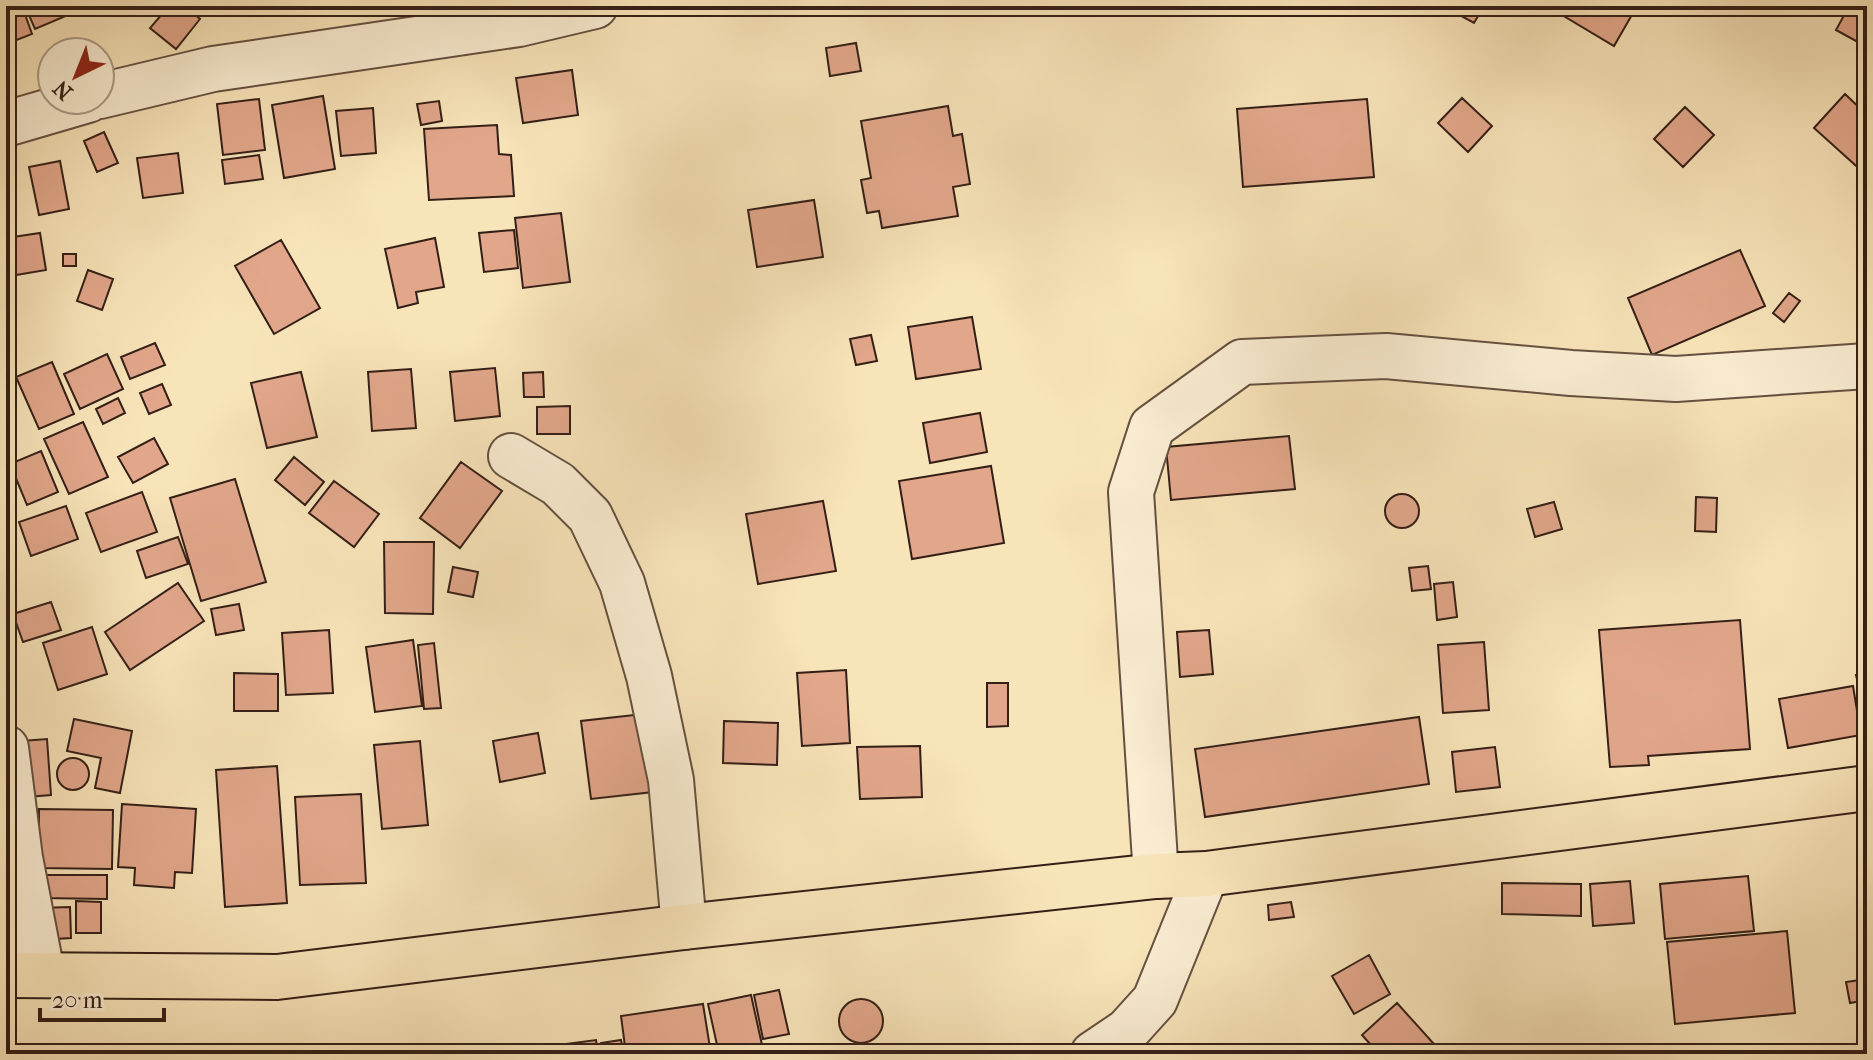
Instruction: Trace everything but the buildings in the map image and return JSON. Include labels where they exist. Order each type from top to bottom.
[{"type":"main road","points":[[24,974],[277,977],[684,927],[1156,876],[1206,874],[1867,788]]},
{"type":"street","points":[[116,92],[213,69],[519,24],[595,6]]},
{"type":"street","points":[[6,124],[36,115]]},
{"type":"street","points":[[1156,876],[1131,492],[1152,427],[1242,362],[1386,356],[1676,379],[1867,366]]},
{"type":"street","points":[[511,456],[558,484],[590,516],[622,583],[649,676],[671,780],[684,927]]},
{"type":"street","points":[[6,748],[20,858],[24,974]]},
{"type":"street","points":[[1093,1054],[1127,1031],[1155,1000],[1206,874]]}]
